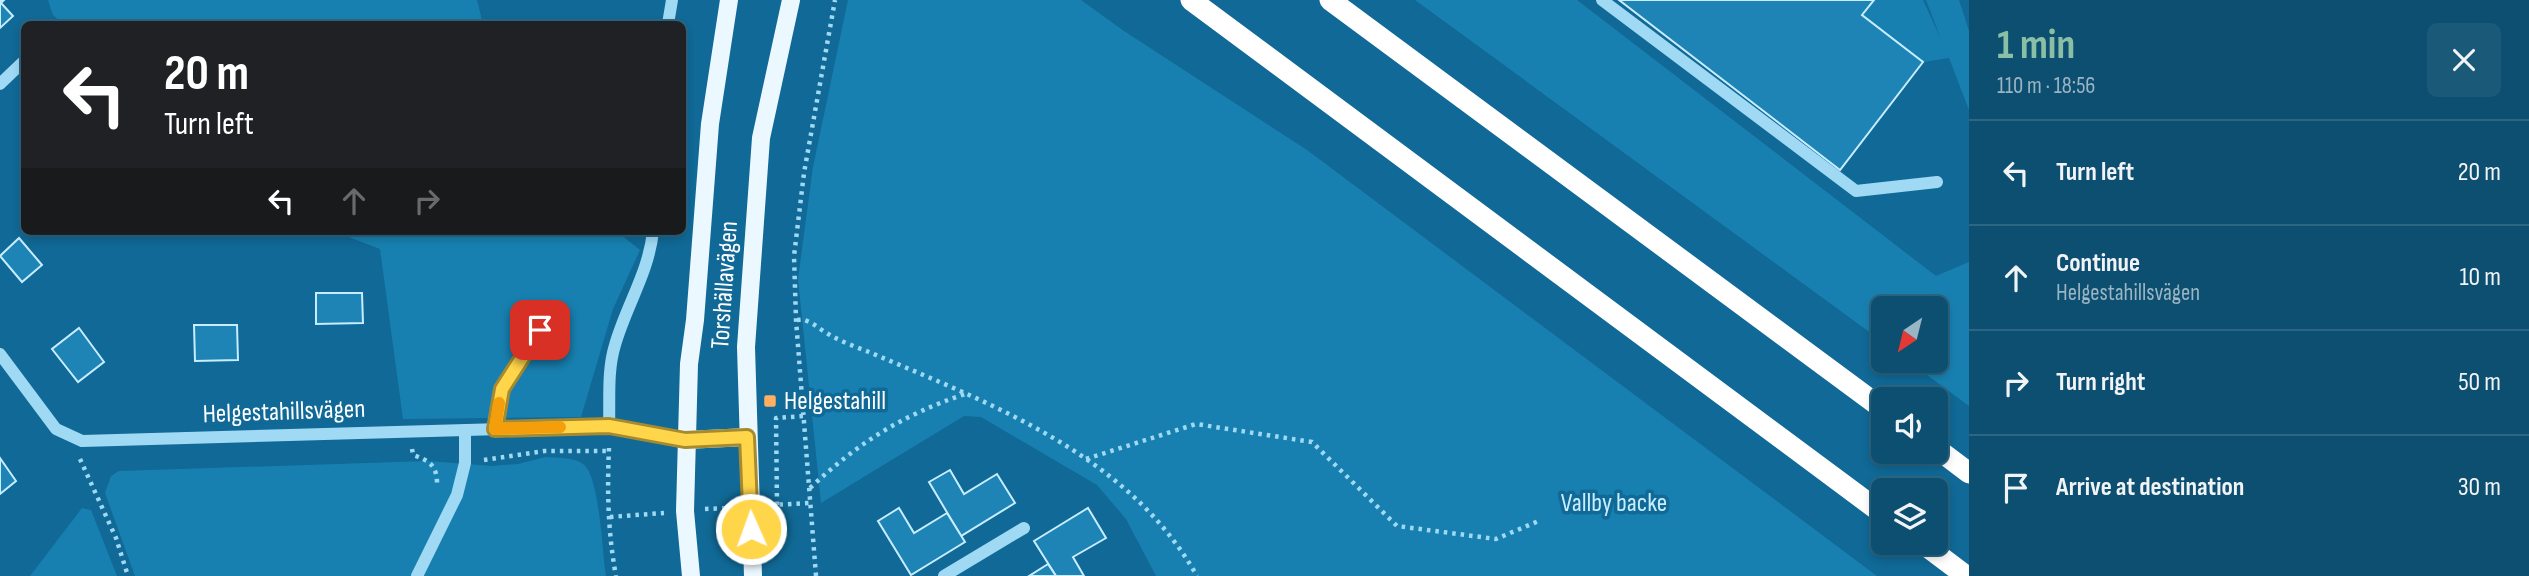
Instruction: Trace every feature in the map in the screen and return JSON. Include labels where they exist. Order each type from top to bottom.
[{"type":"highway","points":[[1191,0],[1871,505]]},
{"type":"highway","points":[[1330,0],[1871,401]]},
{"type":"highway","points":[[1948,457],[1969,473]]},
{"type":"highway","points":[[1938,555],[1966,576]]},
{"type":"main road","name":"Torshällavägen","points":[[691,576],[685,511],[689,364],[695,320],[710,124],[729,0]]},
{"type":"main road","name":"Torshällavägen","points":[[753,576],[746,347],[761,138],[791,0]]},
{"type":"main road","points":[[685,440],[747,437]]},
{"type":"street","points":[[668,21],[672,0]]},
{"type":"street","points":[[1601,0],[1856,191],[1937,182]]},
{"type":"street","points":[[0,84],[21,64]]},
{"type":"street","points":[[609,426],[611,357],[639,284],[652,235]]},
{"type":"street","points":[[495,429],[502,389],[552,310]]},
{"type":"street","points":[[0,354],[57,429],[82,441]]},
{"type":"street","name":"Helgestahillsvägen","points":[[82,441],[609,426],[685,440]]},
{"type":"street","points":[[417,576],[457,495],[465,463],[465,430]]},
{"type":"street","points":[[944,576],[1024,528]]},
{"type":"path","points":[[816,576],[796,320],[794,256],[804,173],[835,0]]},
{"type":"path","points":[[796,320],[809,321],[841,340],[966,393],[1039,429],[1086,459],[1128,491],[1162,524],[1197,576]]},
{"type":"path","points":[[809,489],[843,457],[892,425],[927,407],[966,393]]},
{"type":"path","points":[[804,416],[776,418],[777,505],[810,503]]},
{"type":"path","points":[[1086,459],[1196,424],[1312,442],[1397,526],[1496,540],[1541,520]]},
{"type":"path","points":[[609,426],[607,485],[616,576]]},
{"type":"path","points":[[410,431],[413,455],[429,460],[435,469],[437,488]]},
{"type":"path","points":[[82,441],[79,456],[116,538],[128,576]]},
{"type":"path","points":[[435,469],[544,451],[608,451]]},
{"type":"path","points":[[685,511],[750,506]]},
{"type":"path","points":[[610,517],[663,513]]},
{"type":"green space","points":[[48,0],[477,0],[482,21],[60,21],[53,15]]},
{"type":"green space","name":"Vallby backe","points":[[848,0],[1081,0],[1307,150],[1877,576],[1156,576],[1126,519],[1097,485],[981,417],[964,416],[821,503],[798,279],[813,167]]},
{"type":"green space","points":[[1415,0],[1577,0],[1936,276],[1969,262],[1969,406],[1948,391],[1948,387],[1943,387],[1924,373],[1948,373],[1948,296],[1871,296],[1871,333]]},
{"type":"green space","points":[[1874,0],[1923,0],[1941,39],[1926,0],[1959,0],[1969,31],[1969,110],[1949,58],[1923,62],[1862,15]]},
{"type":"green space","points":[[343,235],[621,235],[640,250],[613,309],[581,417],[403,419],[380,249]]},
{"type":"green space","points":[[545,457],[575,460],[589,471],[597,499],[606,576],[135,576],[105,493],[111,476],[119,471],[428,461],[492,466],[518,464]]},
{"type":"green space","points":[[82,508],[91,510],[117,576],[30,576]]},
{"type":"building","points":[[0,0],[4,0],[1,3],[13,16],[0,28]]},
{"type":"building","points":[[1619,0],[1874,0],[1862,15],[1923,62],[1840,170]]},
{"type":"building","points":[[19,238],[42,265],[22,282],[0,256]]},
{"type":"building","points":[[316,293],[362,293],[363,323],[316,324]]},
{"type":"building","points":[[194,325],[237,325],[238,360],[195,361]]},
{"type":"building","points":[[79,328],[104,362],[78,382],[52,349]]},
{"type":"building","points":[[0,458],[16,481],[0,494]]},
{"type":"building","points":[[950,470],[964,494],[997,474],[1015,503],[961,536],[929,482]]},
{"type":"building","points":[[899,508],[914,533],[947,513],[965,542],[911,575],[878,521]]},
{"type":"building","points":[[1088,508],[1106,538],[1073,557],[1084,576],[1056,576],[1034,541]]},
{"type":"building","points":[[1048,564],[1056,576],[1029,576]]},
{"type":"slow traffic","points":[[499,403],[495,429],[560,427]]},
{"type":"place","name":"Helgestahill","points":[[770,401]]},
{"type":"route","points":[[540,330],[502,389],[495,429],[609,426],[685,440],[747,437],[751,529]]}]
